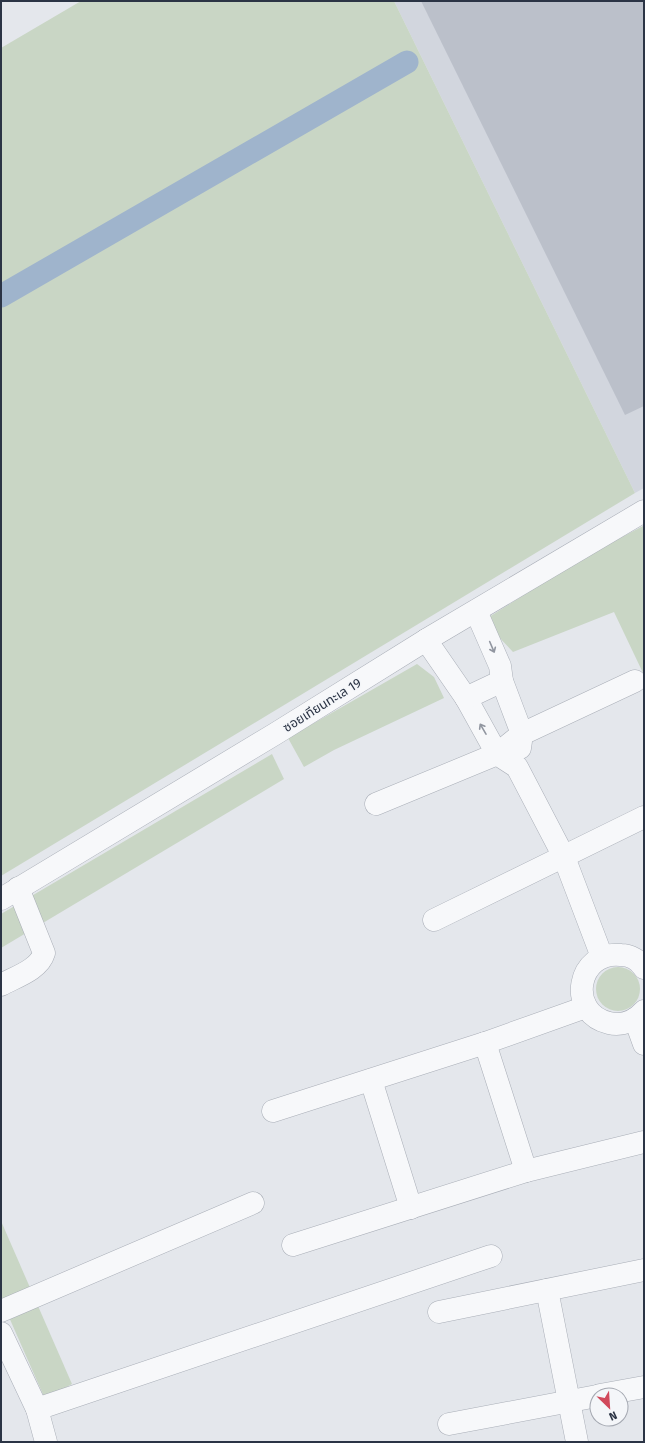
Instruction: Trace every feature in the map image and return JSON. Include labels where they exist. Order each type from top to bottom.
[{"type":"street","name":"ซอยเทียนทะเล 19","points":[[10,894],[275,734],[426,640],[644,511]]},
{"type":"street","points":[[476,611],[500,666],[502,681],[522,734],[517,767]]},
{"type":"street","points":[[426,640],[466,698],[497,754],[517,767],[564,857],[602,957]]},
{"type":"street","points":[[466,698],[502,681]]},
{"type":"street","points":[[376,804],[497,754],[522,734],[635,681]]},
{"type":"street","points":[[434,920],[564,857],[644,816]]},
{"type":"street","points":[[1,985],[36,966],[42,959],[44,953],[10,894]]},
{"type":"street","points":[[640,957],[612,954],[602,957],[592,963],[583,978],[581,996],[592,1016],[602,1022],[624,1024],[640,1015],[644,1044]]},
{"type":"street","points":[[273,1111],[485,1043],[586,1007]]},
{"type":"street","points":[[485,1043],[526,1171]]},
{"type":"street","points":[[371,1080],[411,1208]]},
{"type":"street","points":[[293,1245],[526,1171],[644,1142]]},
{"type":"street","points":[[1,1311],[253,1203]]},
{"type":"street","points":[[37,1409],[491,1256]]},
{"type":"street","points":[[439,1312],[644,1270]]},
{"type":"street","points":[[547,1290],[577,1442]]},
{"type":"street","points":[[1,1333],[37,1409],[46,1442]]},
{"type":"street","points":[[629,1390],[644,1387]]},
{"type":"street","points":[[449,1424],[589,1397]]},
{"type":"shaded area","points":[[394,1],[644,1],[644,488],[635,493]]},
{"type":"green space","points":[[81,1],[394,1],[635,493],[1,876],[1,48]]},
{"type":"green space","points":[[643,526],[644,675],[614,612],[513,652],[496,634],[489,617],[584,557]]},
{"type":"green space","points":[[417,664],[434,677],[444,698],[334,750],[304,767],[288,738]]},
{"type":"green space","points":[[272,754],[284,779],[1,948],[1,914]]},
{"type":"green space","points":[[622,967],[634,973],[639,981],[639,997],[634,1005],[626,1010],[614,1011],[602,1005],[597,997],[596,985],[602,973],[610,968]]},
{"type":"green space","points":[[1,1221],[72,1384],[45,1399],[1,1299]]},
{"type":"building","points":[[421,1],[644,1],[644,406],[625,415]]},
{"type":"waterway","points":[[1,296],[407,62]]}]
